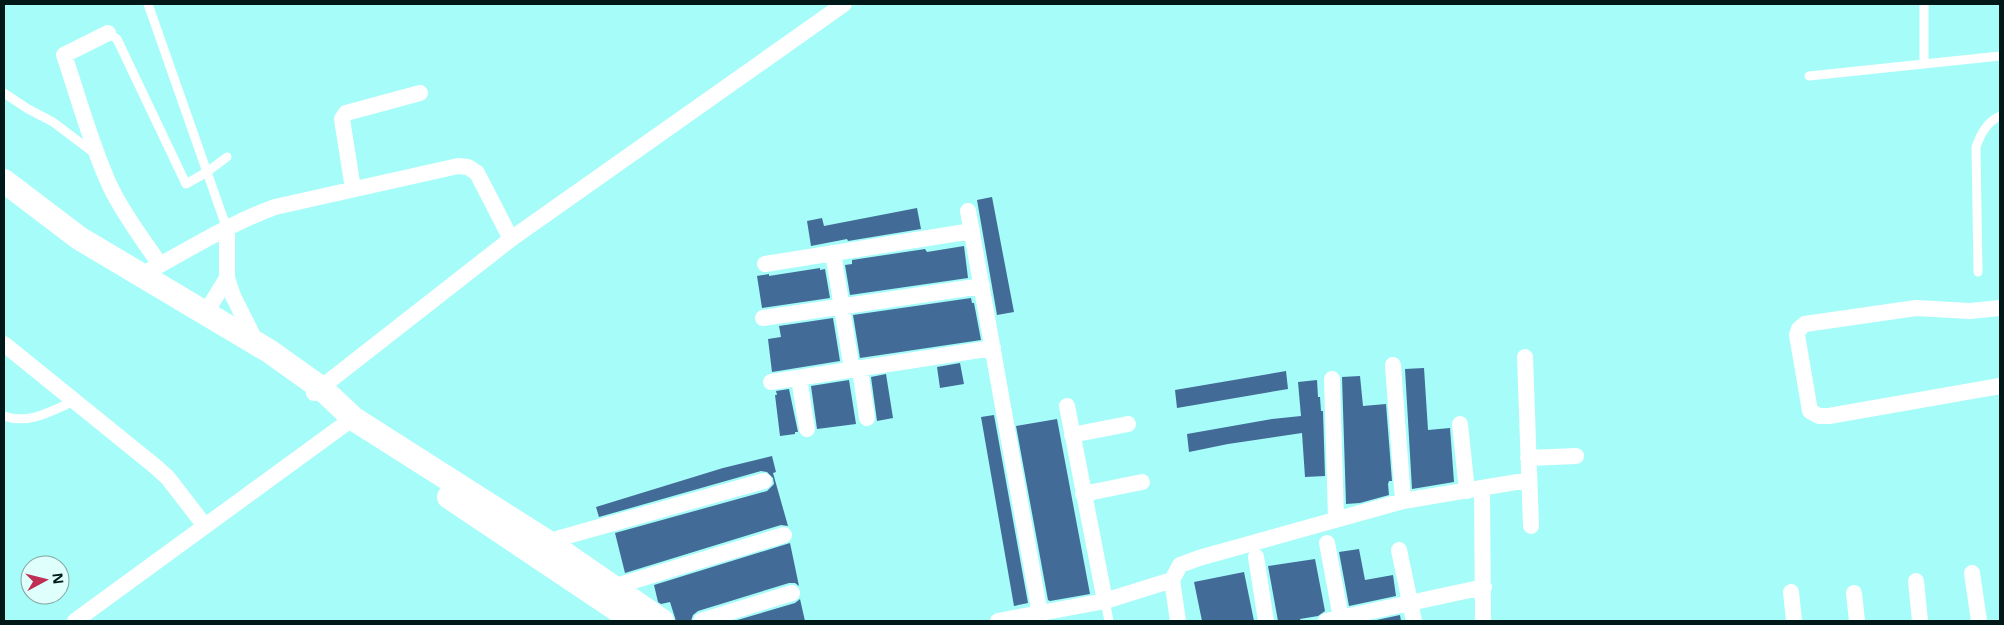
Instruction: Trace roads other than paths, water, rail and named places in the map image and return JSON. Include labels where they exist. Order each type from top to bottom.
[{"type":"street","points":[[316,392],[511,239],[844,4]]},
{"type":"street","points":[[108,33],[64,55],[98,156],[150,270]]},
{"type":"street","points":[[353,189],[342,119],[346,112],[420,94]]},
{"type":"street","points":[[150,270],[256,214],[353,189],[458,166],[468,167],[477,173],[511,239]]},
{"type":"street","points":[[4,181],[78,238],[150,270],[205,314],[258,345],[316,392],[544,551],[634,621]]},
{"type":"street","points":[[4,200],[63,246],[226,337],[316,392],[345,424],[544,551],[613,587],[662,621]]},
{"type":"street","points":[[968,211],[1040,614]]},
{"type":"street","points":[[227,229],[227,278],[233,296],[258,345]]},
{"type":"street","points":[[765,264],[972,231]]},
{"type":"street","points":[[833,253],[842,307],[867,418]]},
{"type":"street","points":[[205,314],[227,278]]},
{"type":"street","points":[[763,318],[982,286]]},
{"type":"street","points":[[2000,308],[1970,311],[1916,308],[1806,324],[1799,329],[1797,335],[1810,411],[1819,416],[1829,416],[2000,386]]},
{"type":"street","points":[[4,344],[143,455],[168,478],[202,521]]},
{"type":"street","points":[[771,382],[993,348]]},
{"type":"street","points":[[1525,357],[1531,526]]},
{"type":"street","points":[[1393,365],[1403,501]]},
{"type":"street","points":[[799,378],[807,429]]},
{"type":"street","points":[[1332,379],[1336,519]]},
{"type":"street","points":[[1067,406],[1105,601]]},
{"type":"street","points":[[75,621],[202,521],[345,424]]},
{"type":"street","points":[[1072,435],[1128,424]]},
{"type":"street","points":[[1460,424],[1479,489],[1484,621]]},
{"type":"street","points":[[1528,458],[1576,456]]},
{"type":"street","points":[[544,551],[560,538],[764,480]]},
{"type":"street","points":[[1178,621],[1172,580],[1180,565],[1403,501],[1528,480]]},
{"type":"street","points":[[1083,494],[1142,482]]},
{"type":"street","points":[[613,587],[784,535]]},
{"type":"street","points":[[1327,543],[1333,620],[1484,587]]},
{"type":"street","points":[[1399,550],[1414,621]]},
{"type":"street","points":[[1256,557],[1266,621]]},
{"type":"street","points":[[1972,573],[1979,621]]},
{"type":"street","points":[[998,621],[1105,601],[1172,580]]},
{"type":"street","points":[[1916,581],[1920,621]]},
{"type":"street","points":[[1791,592],[1794,621]]},
{"type":"street","points":[[701,621],[792,593]]},
{"type":"street","points":[[1854,593],[1858,621]]},
{"type":"lane","points":[[148,4],[227,229]]},
{"type":"lane","points":[[1924,4],[1924,64]]},
{"type":"lane","points":[[108,33],[117,40],[186,184],[207,172],[227,156]]},
{"type":"lane","points":[[1809,76],[2000,56]]},
{"type":"lane","points":[[4,93],[28,109],[53,122],[98,156]]},
{"type":"lane","points":[[1978,272],[1976,147],[1987,125],[2000,116]]},
{"type":"lane","points":[[4,416],[13,419],[41,416],[74,401]]},
{"type":"lane","points":[[1105,601],[1109,621]]}]
